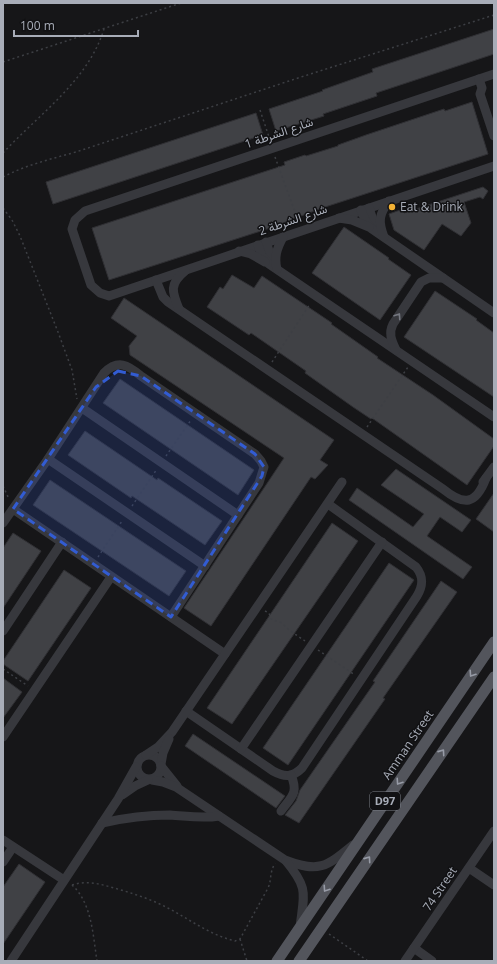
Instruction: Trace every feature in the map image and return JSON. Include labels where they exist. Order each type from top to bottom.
[{"type":"main road","name":"Amman Street","points":[[277,961],[494,642]]},
{"type":"main road","name":"D97","points":[[299,961],[494,677]]},
{"type":"street","name":"شارع الشرطة 1","points":[[100,293],[93,288],[72,230],[75,220],[85,211],[494,74]]},
{"type":"street","points":[[475,81],[482,88],[480,94],[494,136]]},
{"type":"street","name":"شارع الشرطة 2","points":[[100,293],[109,296],[494,166]]},
{"type":"street","points":[[381,235],[380,218],[383,209],[389,201]]},
{"type":"street","points":[[365,209],[381,235]]},
{"type":"street","points":[[365,209],[366,222],[369,227]]},
{"type":"street","points":[[338,218],[352,220],[369,227],[494,313]]},
{"type":"street","points":[[277,269],[277,247],[282,237]]},
{"type":"street","points":[[262,244],[277,269]]},
{"type":"street","points":[[262,244],[262,256],[268,264]]},
{"type":"street","points":[[239,251],[257,257],[277,269],[494,417]]},
{"type":"street","points":[[176,306],[174,286],[179,276],[188,269]]},
{"type":"street","points":[[160,278],[176,306]]},
{"type":"street","points":[[160,278],[162,296]]},
{"type":"street","points":[[397,351],[390,336],[390,330],[393,324],[421,282],[429,278],[443,278]]},
{"type":"street","points":[[137,286],[151,289],[162,296],[443,489],[460,494],[467,494],[475,490],[491,474]]},
{"type":"street","points":[[3,523],[96,387],[109,374],[118,371],[127,371],[141,376],[255,454],[264,466],[260,483],[171,618]]},
{"type":"street","points":[[82,408],[238,515]]},
{"type":"street","points":[[48,459],[205,566]]},
{"type":"street","points":[[11,961],[68,883],[102,823],[118,799],[139,759],[158,747],[172,732],[342,482]]},
{"type":"street","points":[[186,711],[281,776],[295,774],[302,768],[420,592],[422,580],[419,571],[413,564],[328,504]]},
{"type":"street","points":[[13,509],[225,654]]},
{"type":"street","points":[[3,631],[62,542]]},
{"type":"street","points":[[241,749],[382,542]]},
{"type":"street","points":[[3,737],[112,577]]},
{"type":"street","points":[[118,799],[135,786],[158,775],[163,753],[172,732]]},
{"type":"street","points":[[146,755],[157,758],[181,790]]},
{"type":"street","points":[[136,767],[138,774],[144,779],[170,784],[181,790],[282,858],[302,866],[321,866],[337,858],[359,840]]},
{"type":"street","points":[[281,812],[295,790],[295,784],[291,775]]},
{"type":"street","points":[[102,823],[126,818],[154,816],[201,818],[219,816]]},
{"type":"street","name":"74 Street","points":[[405,961],[494,831]]},
{"type":"street","points":[[3,840],[68,883]]},
{"type":"street","points":[[3,862],[13,847]]},
{"type":"street","points":[[282,858],[298,875],[303,886],[304,896],[299,928]]},
{"type":"street","points":[[469,868],[494,885]]},
{"type":"street","points":[[414,948],[432,961]]},
{"type":"path","points":[[3,62],[181,3]]},
{"type":"path","points":[[3,177],[27,166],[76,152],[494,15]]},
{"type":"path","points":[[3,153],[50,107],[80,74],[95,51],[104,28]]},
{"type":"path","points":[[260,110],[301,230]]},
{"type":"path","points":[[3,208],[12,220],[20,236],[53,318],[72,370],[76,397],[82,408]]},
{"type":"path","points":[[268,369],[316,296]]},
{"type":"path","points":[[363,434],[412,361]]},
{"type":"path","points":[[93,564],[195,413]]},
{"type":"path","points":[[3,486],[13,509]]},
{"type":"path","points":[[3,669],[34,691]]},
{"type":"path","points":[[68,883],[88,882],[120,890],[154,902],[197,925],[233,941],[237,941],[240,939],[268,888],[271,870],[282,858]]},
{"type":"path","points":[[68,883],[79,891],[83,898],[88,911],[98,961]]},
{"type":"path","points":[[321,928],[368,961]]},
{"type":"path","points":[[240,939],[247,961]]},
{"type":"highlighted area","points":[[118,371],[141,376],[255,454],[264,467],[262,476],[171,617],[13,509],[96,387]]},
{"type":"building","points":[[494,29],[494,54],[376,93],[377,96],[323,114],[324,116],[276,131],[269,109],[373,72],[372,69]]},
{"type":"building","points":[[472,102],[488,154],[322,208],[267,229],[109,280],[92,228],[285,165],[284,162],[305,155],[306,156],[338,146],[444,109],[445,111]]},
{"type":"building","points":[[256,113],[263,135],[53,204],[46,182]]},
{"type":"building","points":[[483,187],[488,191],[483,199],[480,197],[464,202],[471,223],[461,236],[442,224],[424,250],[394,230],[389,214],[403,209],[404,213]]},
{"type":"building","points":[[344,227],[411,275],[380,320],[312,273]]},
{"type":"building","points":[[232,275],[254,288],[262,276],[332,323],[331,324],[378,357],[377,358],[433,395],[494,439],[494,446],[467,485],[372,418],[371,419],[353,407],[305,373],[306,371],[251,333],[249,335],[207,307],[220,287],[223,289]]},
{"type":"building","points":[[435,291],[477,319],[476,320],[494,333],[494,397],[404,337]]},
{"type":"building","points":[[124,298],[334,440],[320,460],[328,465],[315,479],[311,477],[211,626],[184,608],[284,458],[130,355],[129,346],[137,336],[111,318]]},
{"type":"building","points":[[120,379],[254,470],[238,495],[103,403]]},
{"type":"building","points":[[85,431],[157,480],[158,478],[222,521],[205,545],[132,496],[131,498],[68,455]]},
{"type":"building","points":[[396,469],[471,520],[462,532],[440,517],[427,536],[472,567],[463,579],[349,500],[357,488],[413,527],[424,514],[381,485]]},
{"type":"building","points":[[50,480],[186,571],[169,596],[33,505]]},
{"type":"building","points":[[494,493],[494,532],[476,519]]},
{"type":"building","points":[[332,523],[358,541],[232,724],[207,708]]},
{"type":"building","points":[[13,533],[41,551],[3,608],[3,548]]},
{"type":"building","points":[[389,563],[414,580],[288,765],[263,748]]},
{"type":"building","points":[[64,570],[91,588],[28,681],[3,664],[3,661]]},
{"type":"building","points":[[441,581],[457,592],[383,698],[385,699],[299,823],[285,815],[296,801],[300,790],[375,682],[373,681]]},
{"type":"building","points":[[3,678],[22,692],[3,718]]},
{"type":"building","points":[[193,734],[285,796],[276,808],[185,746]]},
{"type":"building","points":[[19,864],[45,882],[3,944],[3,887]]},
{"type":"place","name":"Eat & Drink","points":[[392,207]]}]
